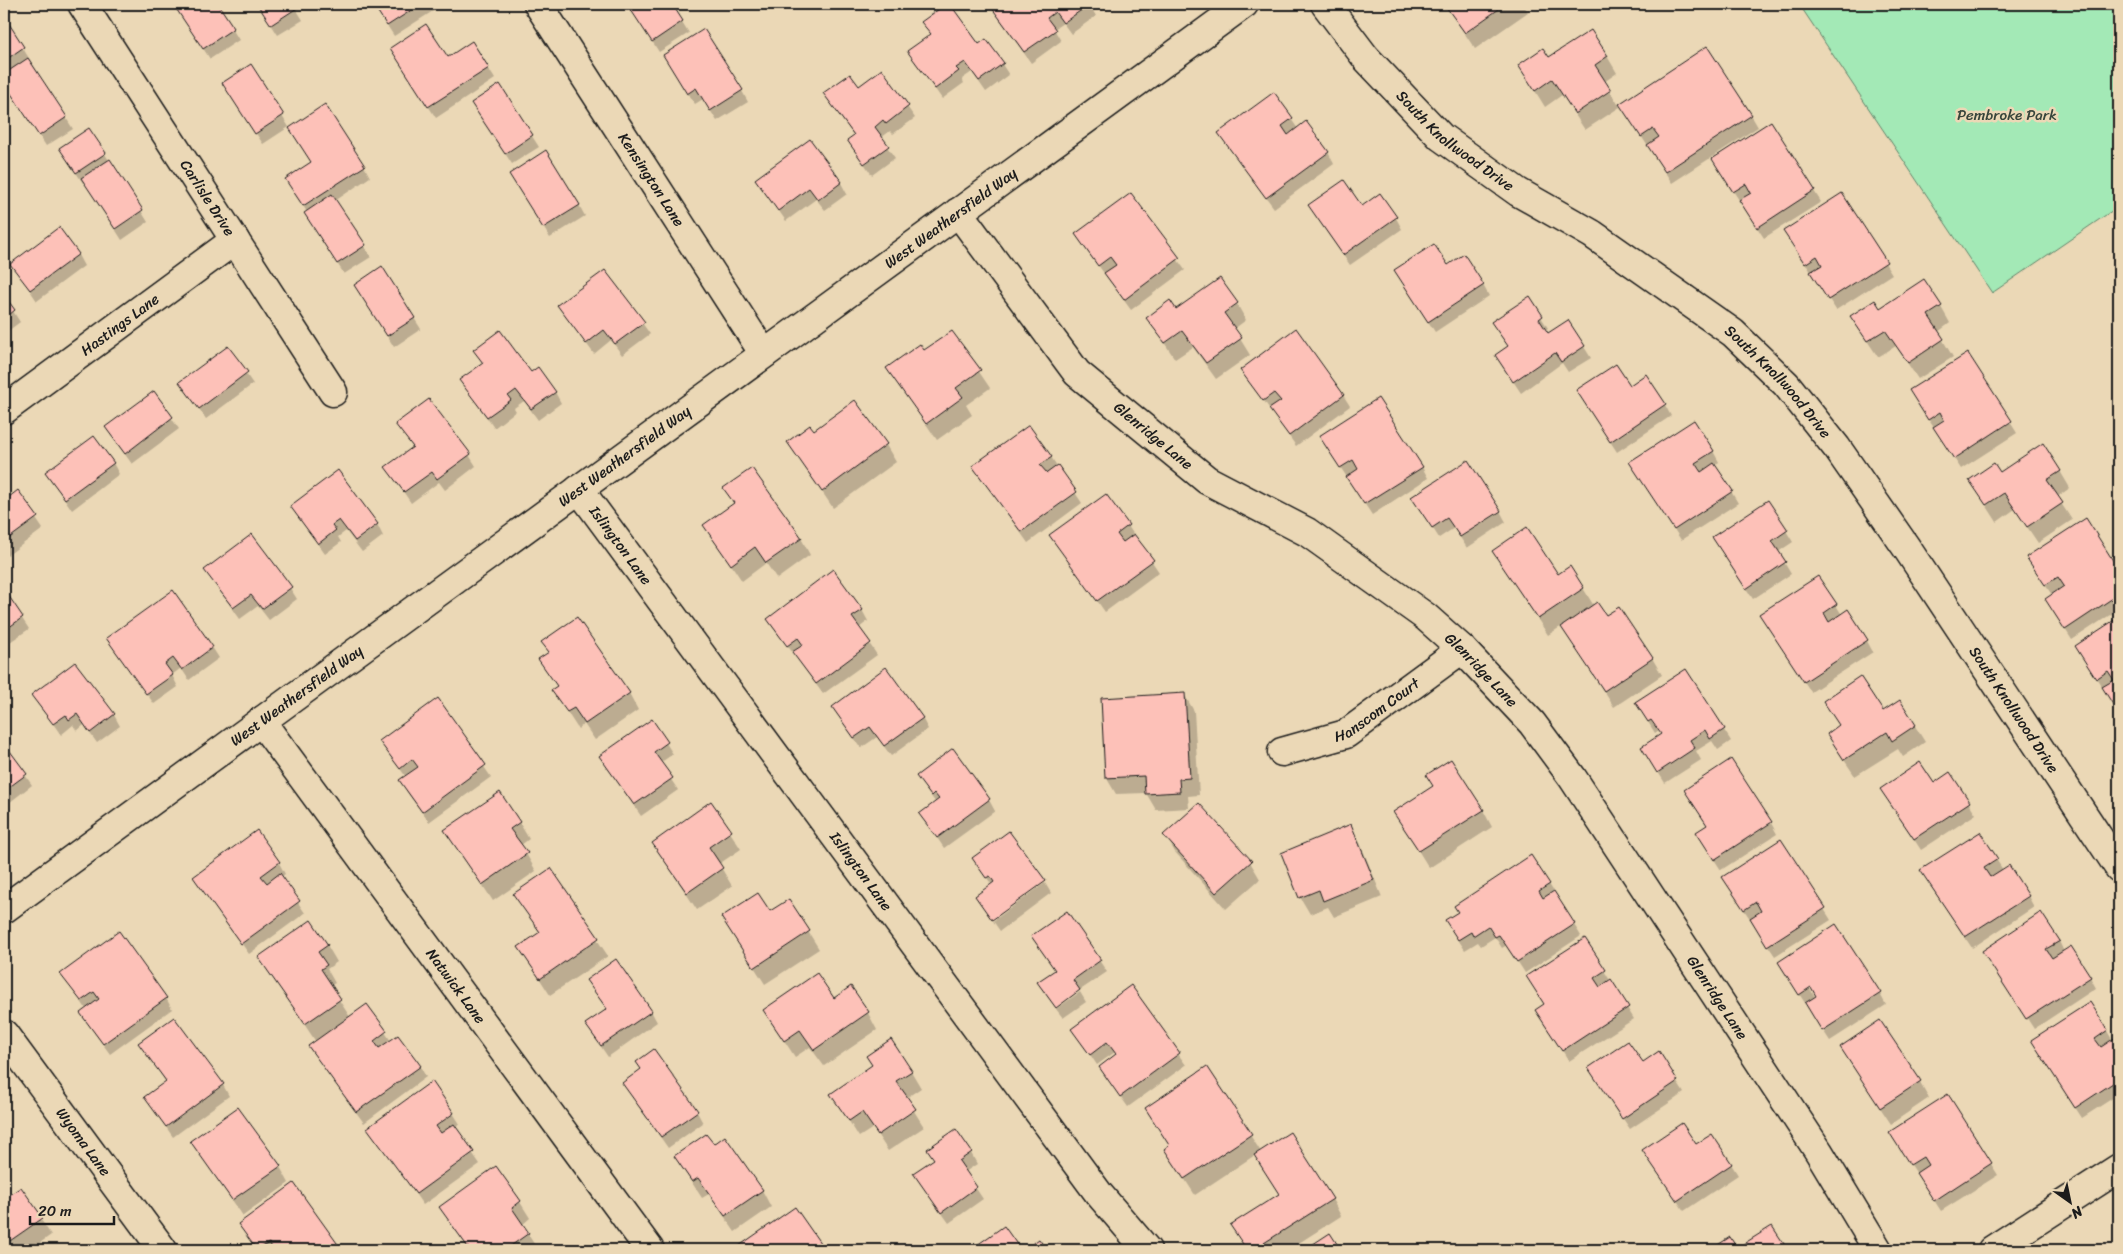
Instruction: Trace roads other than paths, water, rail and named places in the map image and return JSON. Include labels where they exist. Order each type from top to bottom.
[{"type":"street","name":"Carlisle Drive","points":[[82,4],[333,392]]},
{"type":"street","name":"Kensington Lane","points":[[538,4],[764,354]]},
{"type":"street","name":"West Weathersfield Way","points":[[4,909],[1244,4]]},
{"type":"street","name":"South Knollwood Drive","points":[[1325,4],[1366,58],[1441,137],[1518,192],[1592,234],[1733,333],[1786,384],[1837,448],[1906,547],[2119,868]]},
{"type":"street","name":"Glenridge Lane","points":[[958,212],[1077,373],[1207,480],[1307,532],[1426,617],[1462,649],[1532,723],[1572,777],[1819,1152],[1878,1250]]},
{"type":"street","name":"Hastings Lane","points":[[4,410],[235,240]]},
{"type":"street","name":"Islington Lane","points":[[579,489],[1099,1194],[1147,1250]]},
{"type":"street","name":"Hanscom Court","points":[[1282,752],[1346,734],[1462,649]]},
{"type":"street","name":"Natwick Lane","points":[[261,721],[650,1250]]},
{"type":"street","name":"Wyoma Lane","points":[[4,1034],[163,1250]]},
{"type":"street","points":[[1992,1250],[2119,1168]]},
{"type":"park label","name":"Pembroke Park","points":[[2007,115]]}]
